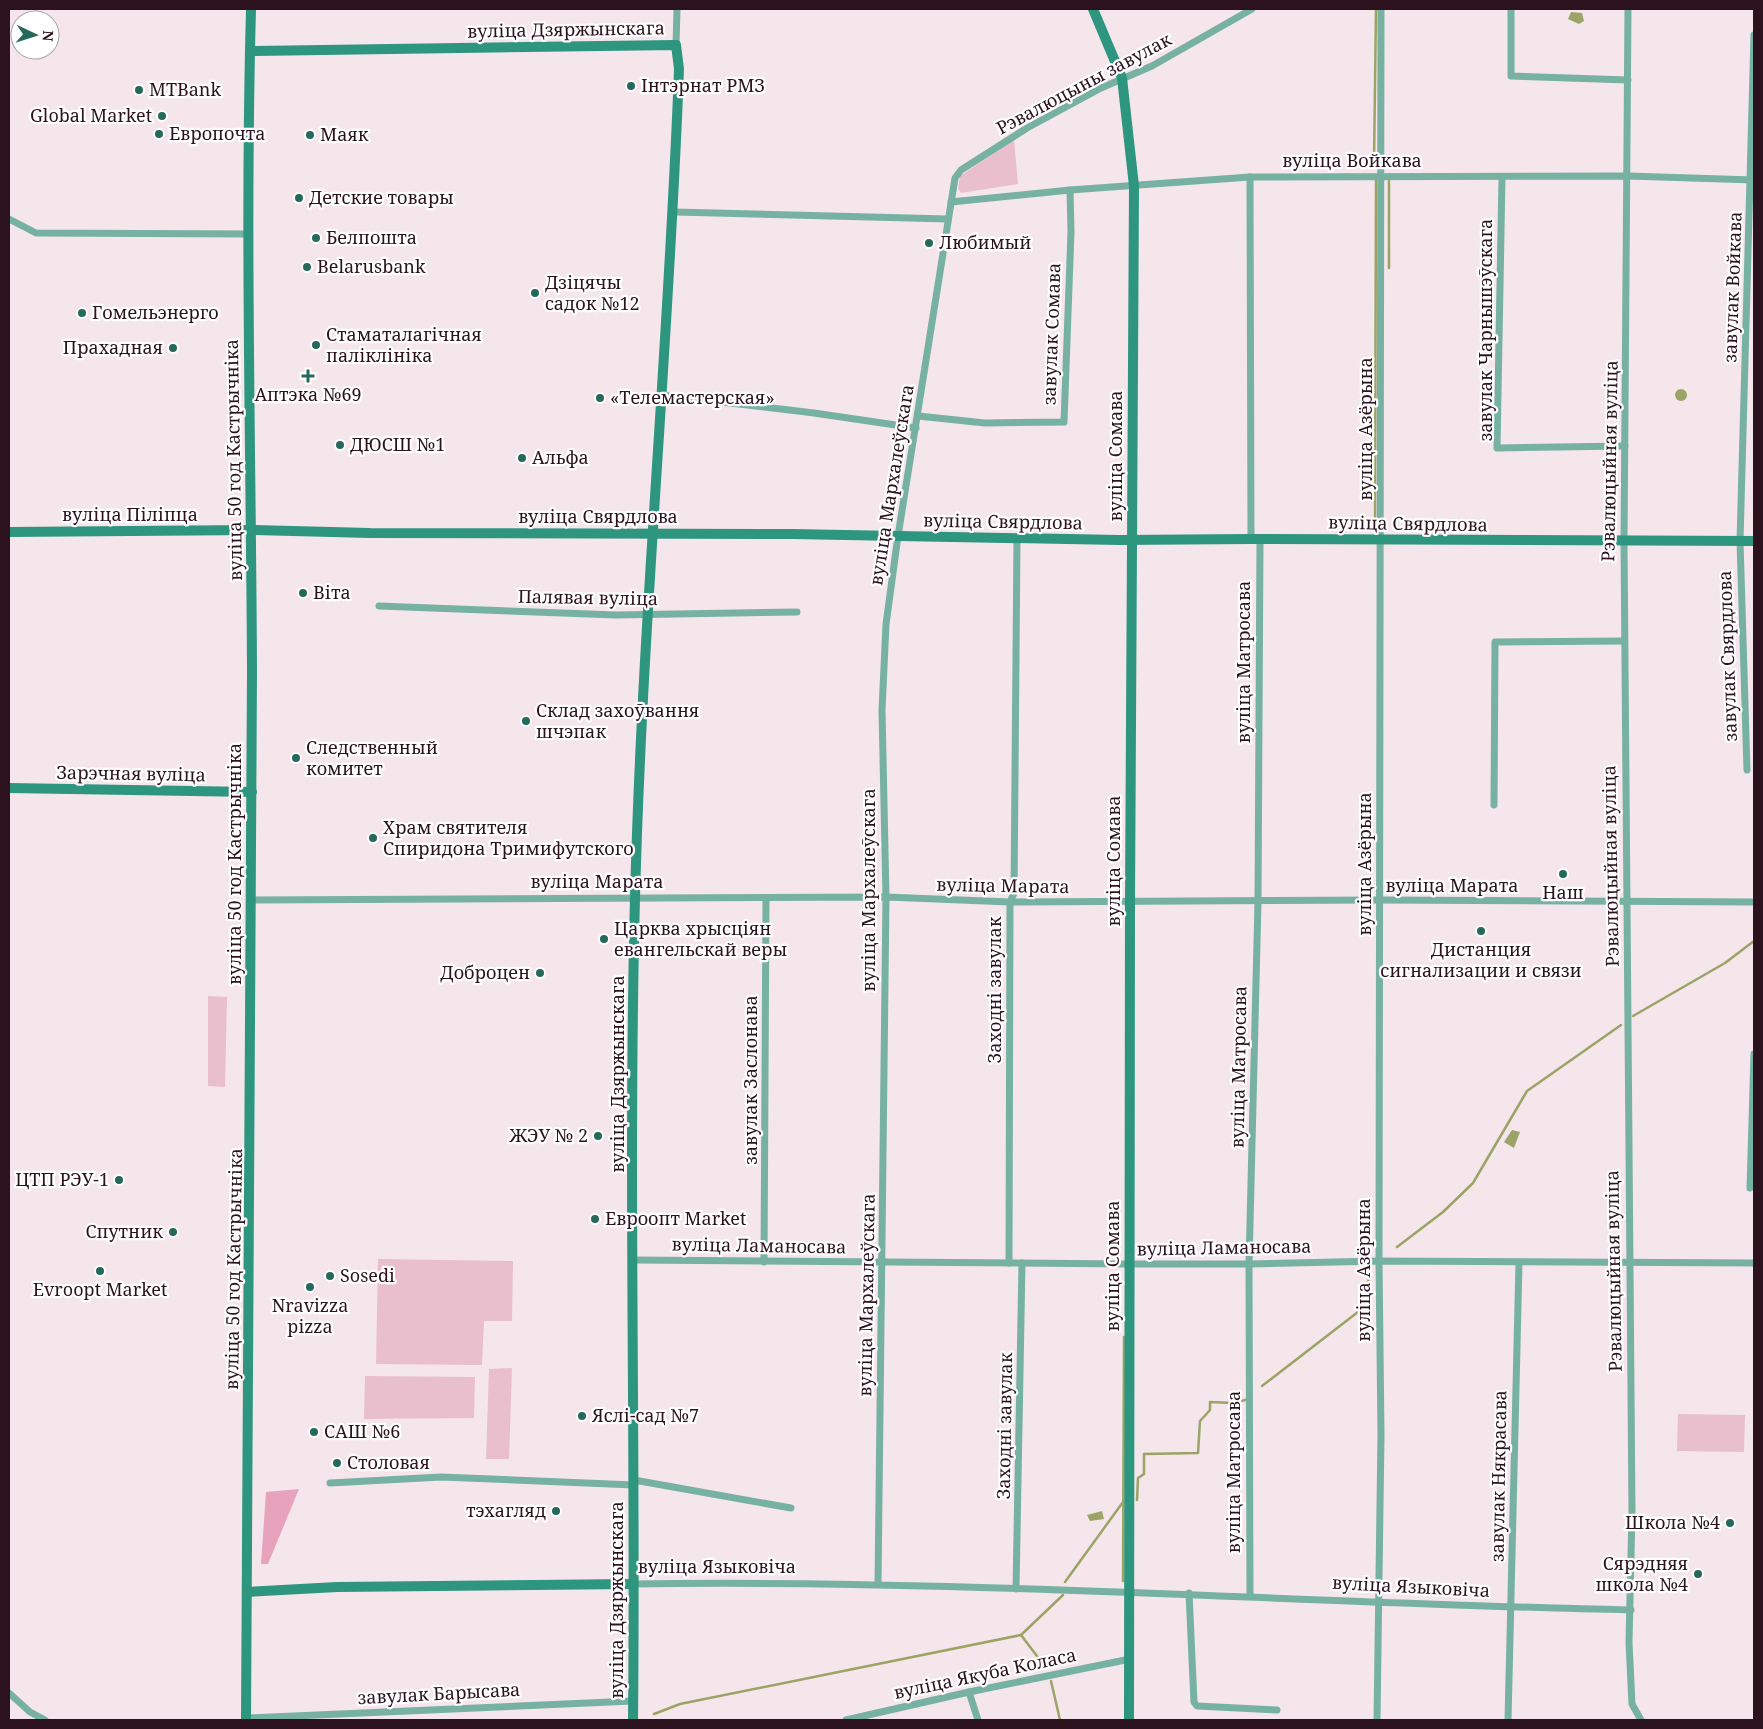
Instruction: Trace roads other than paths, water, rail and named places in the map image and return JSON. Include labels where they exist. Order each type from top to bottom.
[{"type":"street","name":"вуліца 50 год Кастрычніка","points":[[246,1719],[252,1115],[252,530],[248,234],[251,9]]},
{"type":"street","points":[[676,46],[677,9]]},
{"type":"street","name":"вуліца Сомава","points":[[1093,9],[1122,78],[1134,186],[1130,902],[1129,1720]]},
{"type":"street","name":"Рэвалюцыны завулак","points":[[951,202],[955,178],[961,170],[1027,128],[1122,78],[1152,66],[1252,9]]},
{"type":"street","name":"вуліца Азёрына","points":[[1377,1720],[1381,1435],[1379,1260],[1381,9]]},
{"type":"street","points":[[1512,9],[1511,76],[1628,80]]},
{"type":"street","name":"Рэвалюцыйная вуліца","points":[[1628,9],[1624,641],[1631,1610],[1629,1643],[1632,1704],[1641,1720]]},
{"type":"street","name":"завулак Войкава","points":[[1740,541],[1753,180],[1754,34]]},
{"type":"street","name":"вуліца Дзяржынскага","points":[[250,51],[676,46],[679,68],[674,212],[652,534],[635,897],[633,1720]]},
{"type":"street","name":"вуліца Войкава","points":[[951,202],[1070,190],[1250,177],[1381,175],[1628,176],[1753,180]]},
{"type":"street","name":"завулак Чарнышэўскага","points":[[1502,176],[1497,448],[1625,446]]},
{"type":"street","name":"вуліца Матросава","points":[[1250,177],[1258,902],[1248,1264],[1250,1596]]},
{"type":"street","name":"завулак Сомава","points":[[918,416],[985,423],[1064,422],[1071,232],[1070,190]]},
{"type":"street","name":"вуліца Мархалеўскага","points":[[878,1583],[886,898],[882,710],[886,624],[898,536],[951,202]]},
{"type":"street","points":[[674,212],[948,219]]},
{"type":"street","points":[[9,219],[36,233],[248,234]]},
{"type":"street","points":[[662,395],[814,413],[916,428]]},
{"type":"street","name":"вуліца Свярдлова","points":[[252,530],[370,533],[898,536],[1132,540],[1754,542]]},
{"type":"street","name":"вуліца Піліпца","points":[[9,532],[252,530]]},
{"type":"street","name":"Заходні завулак","points":[[1009,1264],[1010,902],[1014,893],[1016,538]]},
{"type":"street","name":"завулак Свярдлова","points":[[1740,541],[1747,770]]},
{"type":"street","name":"Палявая вуліца","points":[[379,606],[648,615],[797,612]]},
{"type":"street","points":[[1494,805],[1495,642],[1624,641]]},
{"type":"street","name":"Зарэчная вуліца","points":[[9,788],[252,792]]},
{"type":"street","name":"вуліца Марата","points":[[251,900],[635,897],[886,898],[1010,902],[1380,900],[1754,902]]},
{"type":"street","name":"завулак Заслонава","points":[[764,1262],[766,898]]},
{"type":"street","points":[[1750,1188],[1754,1054]]},
{"type":"street","name":"вуліца Ламаносава","points":[[633,1260],[1009,1264],[1248,1264],[1379,1260],[1519,1263],[1754,1263]]},
{"type":"street","name":"Заходні завулак","points":[[1016,1589],[1022,1263]]},
{"type":"street","name":"завулак Някрасава","points":[[1508,1720],[1519,1263]]},
{"type":"street","points":[[330,1483],[441,1477],[634,1482]]},
{"type":"street","name":"вуліца Дзяржынскага","points":[[634,1482],[791,1508]]},
{"type":"street","name":"вуліца Языковіча","points":[[246,1592],[338,1587],[878,1583],[1016,1589],[1128,1590],[1511,1608],[1631,1610]]},
{"type":"street","points":[[1189,1593],[1194,1702],[1196,1706],[1276,1710]]},
{"type":"street","name":"вуліца Якуба Коласа","points":[[846,1720],[969,1692],[1130,1659]]},
{"type":"street","points":[[969,1692],[978,1720]]},
{"type":"street","points":[[9,1693],[30,1712],[45,1720]]},
{"type":"street","name":"завулак Барысава","points":[[246,1719],[633,1701]]},
{"type":"waterway","points":[[1374,162],[1376,9]]},
{"type":"waterway","points":[[1375,526],[1376,180]]},
{"type":"waterway","points":[[1389,181],[1389,268]]},
{"type":"waterway","points":[[1633,1016],[1725,963],[1754,941]]},
{"type":"waterway","points":[[1397,1247],[1443,1212],[1473,1183],[1527,1091],[1621,1025]]},
{"type":"waterway","points":[[1262,1386],[1367,1305],[1369,1271]]},
{"type":"waterway","points":[[1123,1581],[1124,1337]]},
{"type":"waterway","points":[[1137,1500],[1138,1478],[1144,1474],[1144,1454],[1198,1453],[1200,1421],[1210,1410],[1210,1402],[1233,1403],[1249,1399]]},
{"type":"waterway","points":[[1065,1582],[1123,1502]]},
{"type":"waterway","points":[[1021,1635],[1063,1595]]},
{"type":"waterway","points":[[654,1714],[680,1704],[1021,1635],[1043,1664]]},
{"type":"waterway","points":[[1051,1681],[1060,1720]]},
{"type":"place","name":"Інтэрнат РМЗ","points":[[631,86]]},
{"type":"place","name":"MTBank","points":[[139,90]]},
{"type":"place","name":"Globаl Market","points":[[162,116]]},
{"type":"place","name":"Европочта","points":[[159,134]]},
{"type":"place","name":"Маяк","points":[[310,135]]},
{"type":"place","name":"Детские товары","points":[[299,198]]},
{"type":"place","name":"Белпошта","points":[[316,238]]},
{"type":"place","name":"Любимый","points":[[929,243]]},
{"type":"place","name":"Belarusbank","points":[[307,267]]},
{"type":"place","name":"Дзіцячы садок №12","points":[[535,293]]},
{"type":"place","name":"Гомельэнерго","points":[[82,313]]},
{"type":"place","name":"Стаматалагічная паліклініка","points":[[316,345]]},
{"type":"place","name":"Прахадная","points":[[173,348]]},
{"type":"place","name":"Аптэка №69","points":[[308,376]]},
{"type":"place","name":"«Телемастерская»","points":[[600,398]]},
{"type":"place","name":"ДЮСШ №1","points":[[340,445]]},
{"type":"place","name":"Альфа","points":[[522,458]]},
{"type":"place","name":"Віта","points":[[303,593]]},
{"type":"place","name":"Склад захоўвання шчэпак","points":[[526,721]]},
{"type":"place","name":"Следственный комитет","points":[[296,758]]},
{"type":"place","name":"Храм святителя Спиридона Тримифутского","points":[[373,838]]},
{"type":"place","name":"Наш","points":[[1563,874]]},
{"type":"place","name":"Дистанция сигнализации и связи","points":[[1481,931]]},
{"type":"place","name":"Царква хрысціян евангельскай веры","points":[[604,939]]},
{"type":"place","name":"Доброцен","points":[[540,973]]},
{"type":"place","name":"ЖЭУ № 2","points":[[598,1136]]},
{"type":"place","name":"ЦТП РЭУ-1","points":[[119,1180]]},
{"type":"place","name":"Евроопт Market","points":[[595,1219]]},
{"type":"place","name":"Спутник","points":[[173,1232]]},
{"type":"place","name":"Evroopt Market","points":[[100,1271]]},
{"type":"place","name":"Sosedi","points":[[330,1276]]},
{"type":"place","name":"Nravizza pizza","points":[[310,1287]]},
{"type":"place","name":"Яслі-сад №7","points":[[582,1416]]},
{"type":"place","name":"САШ №6","points":[[314,1432]]},
{"type":"place","name":"Столовая","points":[[337,1463]]},
{"type":"place","name":"тэхагляд","points":[[556,1511]]},
{"type":"place","name":"Школа №4","points":[[1730,1523]]},
{"type":"place","name":"Сярэдняя школа №4","points":[[1698,1574]]}]
